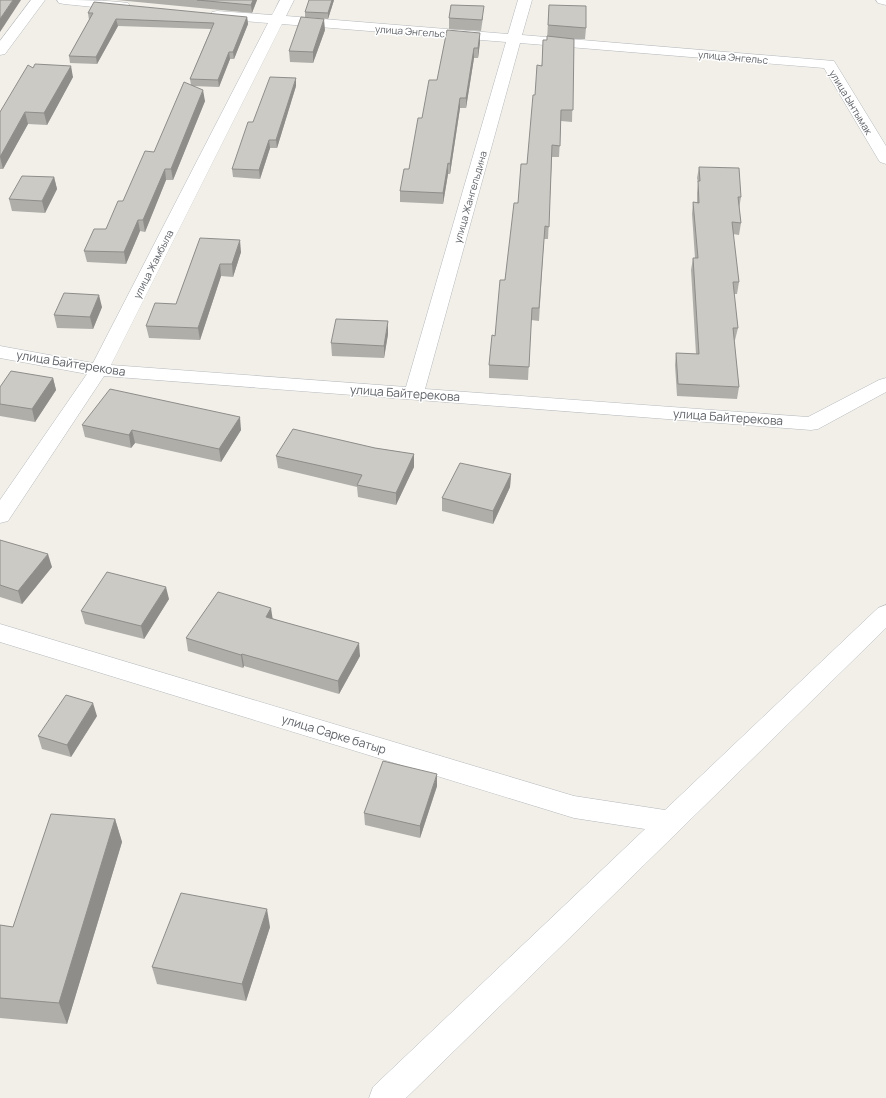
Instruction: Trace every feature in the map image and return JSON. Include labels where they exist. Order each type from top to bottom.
[{"type":"street","points":[[2,47],[38,0]]},
{"type":"street","points":[[64,0],[135,7]]},
{"type":"street","name":"улица Жамбыла","points":[[0,516],[99,370],[287,0]]},
{"type":"street","name":"улица Жангельдина","points":[[414,394],[525,0]]},
{"type":"street","name":"улица Энгельс","points":[[206,14],[277,21],[829,64]]},
{"type":"street","name":"улица Ынтымак","points":[[829,64],[886,159]]},
{"type":"street","name":"улица Байтерекова","points":[[0,352],[99,370],[811,424],[886,384]]},
{"type":"street","points":[[384,1098],[886,614]]},
{"type":"street","name":"улица Сарке батыр","points":[[0,633],[574,807],[670,822]]},
{"type":"building","points":[[0,0],[13,0],[0,19]]},
{"type":"building","points":[[197,0],[253,0],[251,5]]},
{"type":"building","points":[[309,0],[332,0],[328,13],[305,12]]},
{"type":"building","points":[[94,2],[247,17],[233,52],[229,52],[218,80],[190,79],[214,23],[116,19],[96,57],[69,56],[93,13],[88,13]]},
{"type":"building","points":[[451,5],[484,6],[482,20],[449,18]]},
{"type":"building","points":[[549,5],[586,6],[586,28],[548,25]]},
{"type":"building","points":[[301,17],[324,19],[313,52],[289,51]]},
{"type":"building","points":[[447,30],[480,33],[478,48],[474,48],[466,98],[460,98],[450,164],[448,163],[443,193],[400,191],[404,169],[409,169],[418,118],[422,118],[429,80],[437,80]]},
{"type":"building","points":[[547,36],[574,39],[573,110],[561,110],[560,146],[552,145],[549,227],[545,226],[539,308],[532,308],[529,367],[489,365],[492,335],[495,336],[500,280],[505,280],[514,203],[518,203],[521,164],[527,164],[537,65],[542,66],[543,40],[547,40]]},
{"type":"building","points":[[35,64],[71,66],[44,113],[25,112],[0,157],[0,112],[28,65],[33,68]]},
{"type":"building","points":[[270,77],[296,78],[276,140],[269,140],[259,170],[232,169],[248,122],[253,122]]},
{"type":"building","points":[[184,82],[203,90],[171,169],[165,169],[143,220],[138,220],[124,252],[84,251],[94,229],[106,229],[118,201],[123,201],[145,151],[154,152]]},
{"type":"building","points":[[699,167],[739,168],[741,197],[738,197],[741,223],[732,222],[739,282],[733,282],[738,328],[733,328],[739,387],[678,384],[676,353],[699,354],[693,258],[698,258],[693,202],[699,203]]},
{"type":"building","points":[[22,176],[54,177],[42,201],[9,199]]},
{"type":"building","points":[[200,238],[240,240],[232,264],[220,264],[198,328],[146,326],[155,303],[176,304]]},
{"type":"building","points":[[64,293],[99,295],[90,317],[54,315]]},
{"type":"building","points":[[336,319],[388,321],[384,346],[331,343]]},
{"type":"building","points":[[11,371],[53,378],[32,409],[0,404],[0,387]]},
{"type":"building","points":[[110,389],[240,417],[219,449],[132,430],[129,435],[82,425]]},
{"type":"building","points":[[293,429],[375,448],[414,454],[396,493],[357,485],[362,475],[276,456]]},
{"type":"building","points":[[460,463],[511,474],[493,511],[442,498]]},
{"type":"building","points":[[0,540],[48,554],[18,591],[0,585]]},
{"type":"building","points":[[107,572],[166,587],[141,626],[81,611]]},
{"type":"building","points":[[218,592],[271,608],[266,617],[359,643],[338,681],[242,654],[241,655],[186,638]]},
{"type":"building","points":[[66,695],[93,703],[67,745],[38,736]]},
{"type":"building","points":[[383,761],[437,774],[420,826],[364,813]]},
{"type":"building","points":[[51,814],[115,819],[59,1003],[0,998],[0,925],[13,927]]},
{"type":"building","points":[[181,893],[267,909],[242,984],[152,967]]}]
